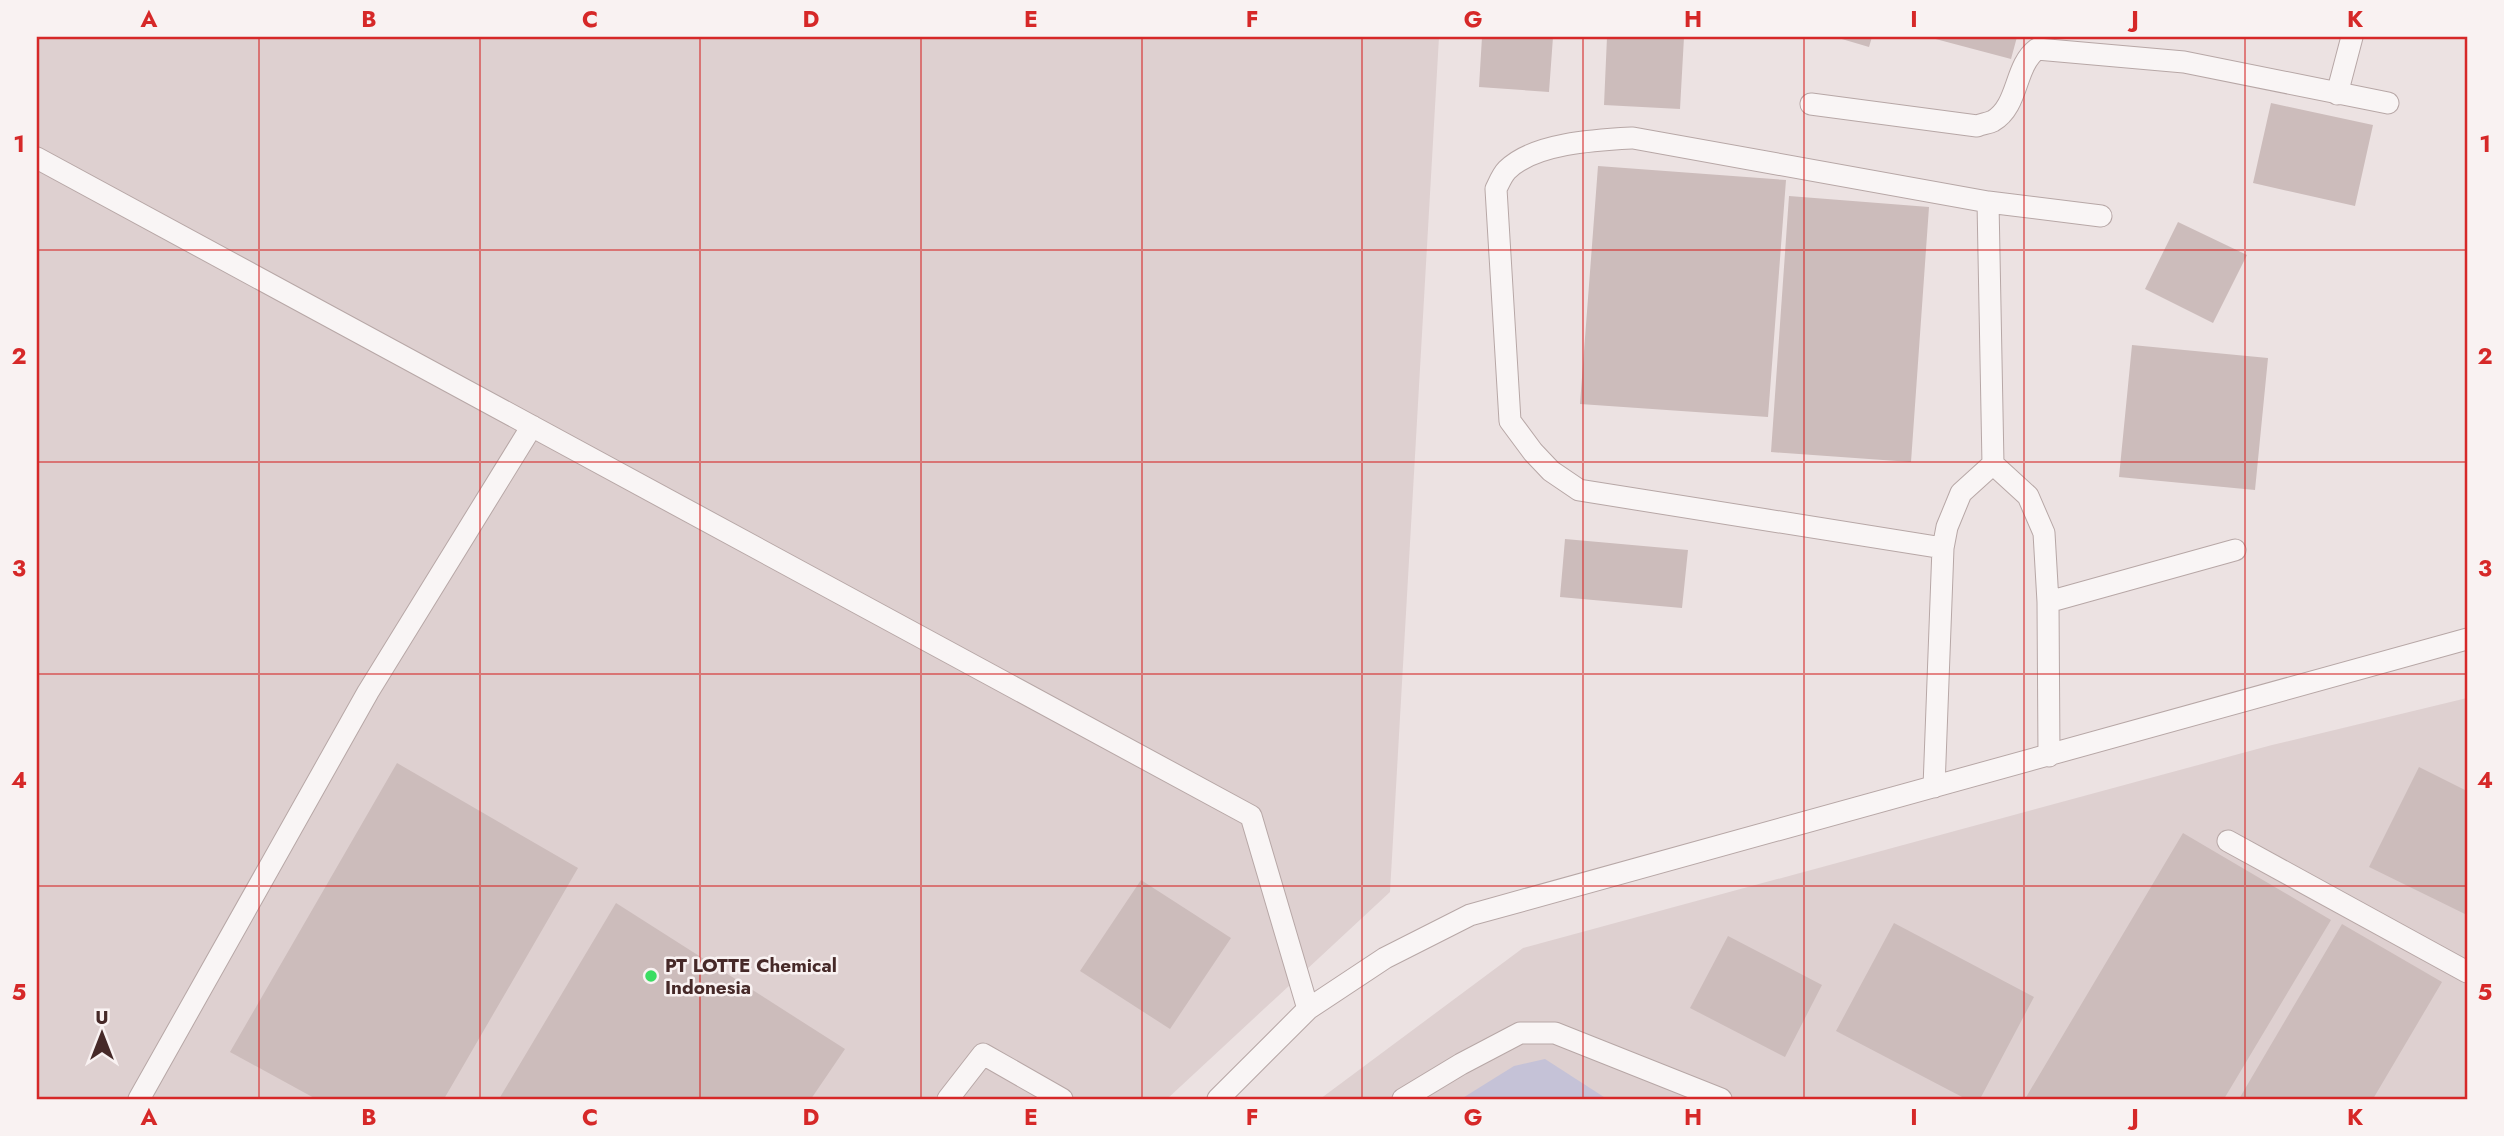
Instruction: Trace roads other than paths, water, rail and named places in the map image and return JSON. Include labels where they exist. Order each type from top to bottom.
[{"type":"lane","points":[[2337,94],[2352,37]]},
{"type":"lane","points":[[1811,104],[1977,126],[1995,120],[2008,106],[2028,56],[2037,49],[2184,62],[2388,103]]},
{"type":"lane","points":[[1943,548],[1579,489],[1551,471],[1510,421],[1496,189],[1505,171],[1537,152],[1598,140],[1633,138],[1987,202],[2101,216]]},
{"type":"lane","points":[[37,158],[1251,816],[1308,1009]]},
{"type":"lane","points":[[1987,202],[1993,464],[2028,496],[2044,533],[2048,602],[2049,755]]},
{"type":"lane","points":[[139,1099],[368,692],[532,426]]},
{"type":"lane","points":[[1934,787],[1943,548],[1947,527],[1961,493],[1993,464]]},
{"type":"lane","points":[[2048,602],[2235,550]]},
{"type":"lane","points":[[1218,1099],[1308,1009],[1385,958],[1470,915],[2467,639]]},
{"type":"lane","points":[[2228,841],[2467,972]]},
{"type":"lane","points":[[1403,1099],[1461,1063],[1520,1033],[1555,1033],[1721,1099]]},
{"type":"lane","points":[[948,1099],[983,1055],[1062,1099]]},
{"type":"place","name":"PT LOTTE Chemical Indonesia","points":[[651,976]]}]
